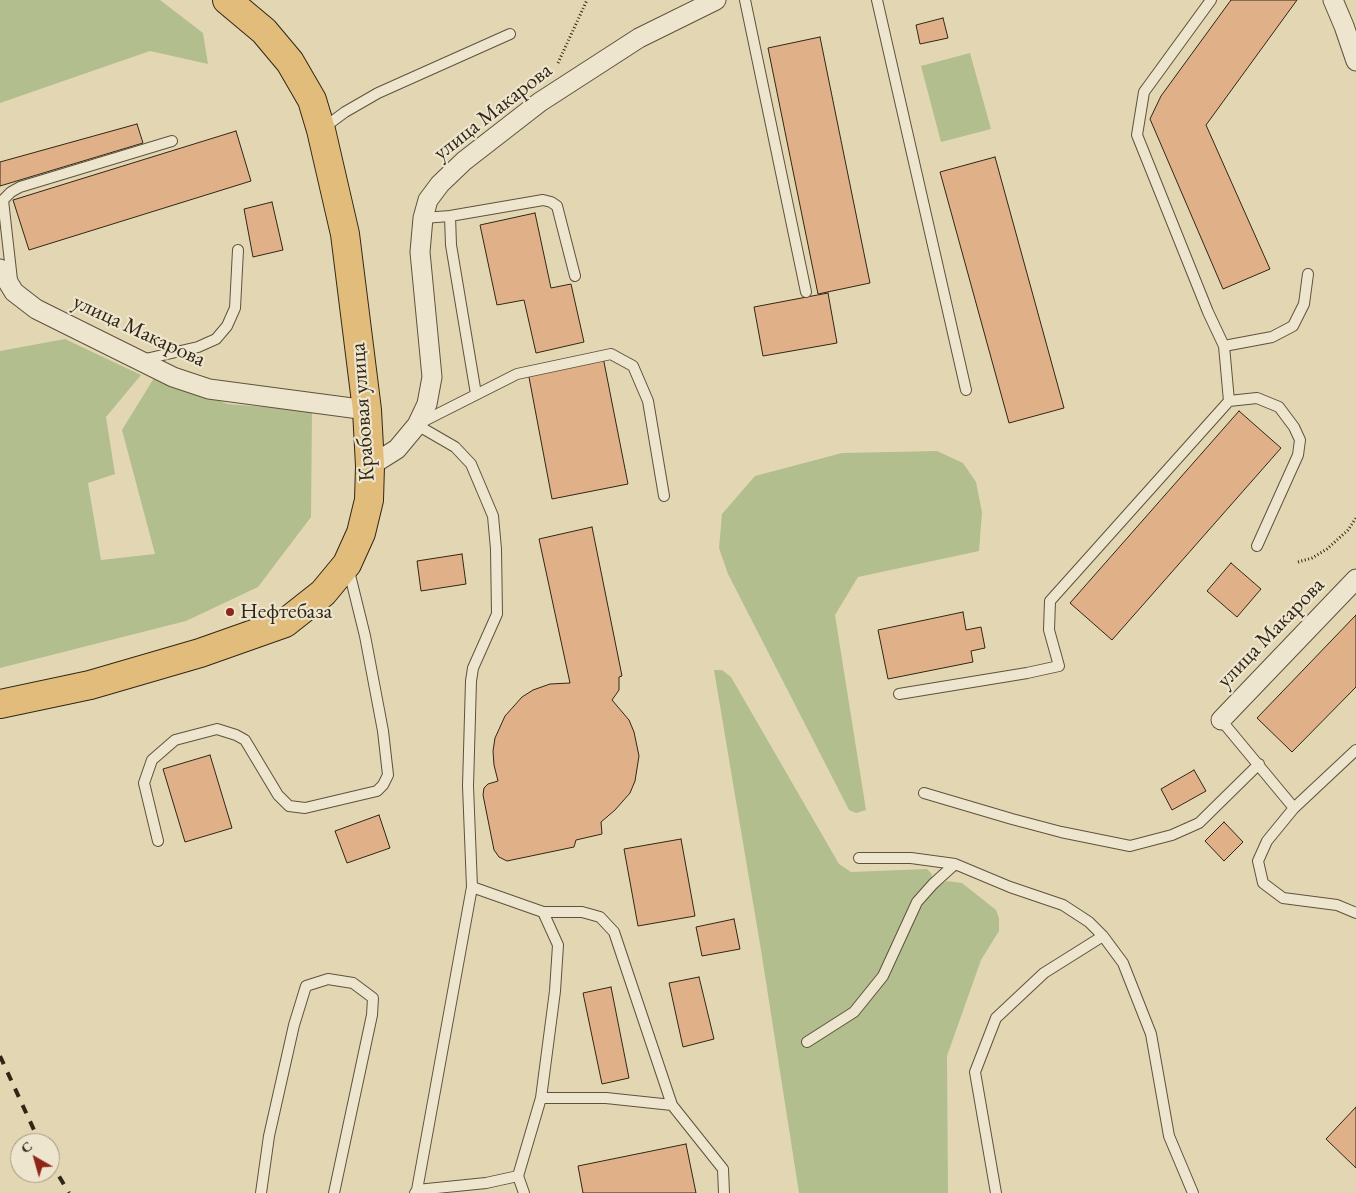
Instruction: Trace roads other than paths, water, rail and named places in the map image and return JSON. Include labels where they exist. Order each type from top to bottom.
[{"type":"main road","name":"Крабовая улица","points":[[0,704],[90,685],[200,653],[285,623],[322,593],[347,564],[361,534],[369,500],[370,466],[367,410],[344,234],[321,130],[312,100],[290,62],[264,31],[227,0]]},
{"type":"street","name":"улица Макарова","points":[[370,466],[397,449],[417,425],[427,404],[432,377],[420,252],[423,218],[428,200],[440,184],[464,161],[540,102],[639,38],[716,0]]},
{"type":"street","points":[[1333,0],[1356,61]]},
{"type":"street","name":"улица Макарова","points":[[0,269],[14,292],[36,309],[174,377],[209,388],[367,410]]},
{"type":"street","name":"улица Макарова","points":[[1221,720],[1356,578]]},
{"type":"lane","points":[[745,0],[806,292]]},
{"type":"lane","points":[[877,0],[966,390]]},
{"type":"lane","points":[[1211,0],[1144,92],[1137,135],[1208,312],[1224,346],[1229,401]]},
{"type":"lane","points":[[321,130],[345,112],[378,93],[510,34]]},
{"type":"lane","points":[[14,292],[3,200],[11,192],[20,187],[172,141]]},
{"type":"lane","points":[[423,218],[450,216],[543,200],[551,202],[557,206],[574,276]]},
{"type":"lane","points":[[450,216],[451,245],[476,394]]},
{"type":"lane","points":[[140,360],[198,347],[216,339],[227,326],[234,308],[238,250]]},
{"type":"lane","points":[[1224,346],[1272,337],[1293,326],[1304,304],[1308,274]]},
{"type":"lane","points":[[417,425],[517,374],[611,354],[632,366],[648,402],[664,496]]},
{"type":"lane","points":[[899,694],[1059,666],[1049,630],[1050,601],[1229,401],[1257,398],[1279,407],[1294,427],[1300,440],[1298,455],[1257,546]]},
{"type":"lane","points":[[417,425],[455,448],[471,464],[493,516],[496,549],[497,614],[473,668],[471,681],[468,786],[472,887],[416,1192],[486,1183],[518,1176]]},
{"type":"lane","points":[[158,841],[144,783],[152,760],[175,740],[216,729],[245,740],[278,796],[289,806],[305,808],[376,791],[384,785],[388,775],[383,731],[366,636],[347,564]]},
{"type":"lane","points":[[1221,720],[1294,808]]},
{"type":"lane","points":[[1356,750],[1308,797],[1294,808],[1267,841],[1258,861],[1263,884],[1283,898],[1337,905],[1356,913]]},
{"type":"lane","points":[[924,793],[1037,826],[1130,846],[1172,835],[1199,823],[1259,764]]},
{"type":"lane","points":[[859,858],[911,858],[955,864],[1010,887],[1063,905],[1088,922],[1103,936],[1123,963],[1151,1034],[1169,1136],[1193,1193]]},
{"type":"lane","points":[[807,1042],[854,1012],[883,976],[917,902],[955,864]]},
{"type":"lane","points":[[472,887],[543,912],[582,912],[600,917],[614,932],[672,1105],[723,1169],[724,1193]]},
{"type":"lane","points":[[524,1193],[518,1176],[541,1098],[555,991],[558,945],[543,912]]},
{"type":"lane","points":[[996,1193],[975,1072],[996,1018],[1044,973],[1103,936]]},
{"type":"lane","points":[[261,1193],[269,1136],[294,1025],[306,986],[328,979],[353,984],[373,998],[372,1015],[334,1193]]},
{"type":"lane","points":[[541,1098],[606,1098],[672,1105]]},
{"type":"railway","points":[[0,1056],[35,1133]]},
{"type":"railway","points":[[60,1178],[69,1193]]},
{"type":"place","name":"Нефтебаза","points":[[230,612]]}]
